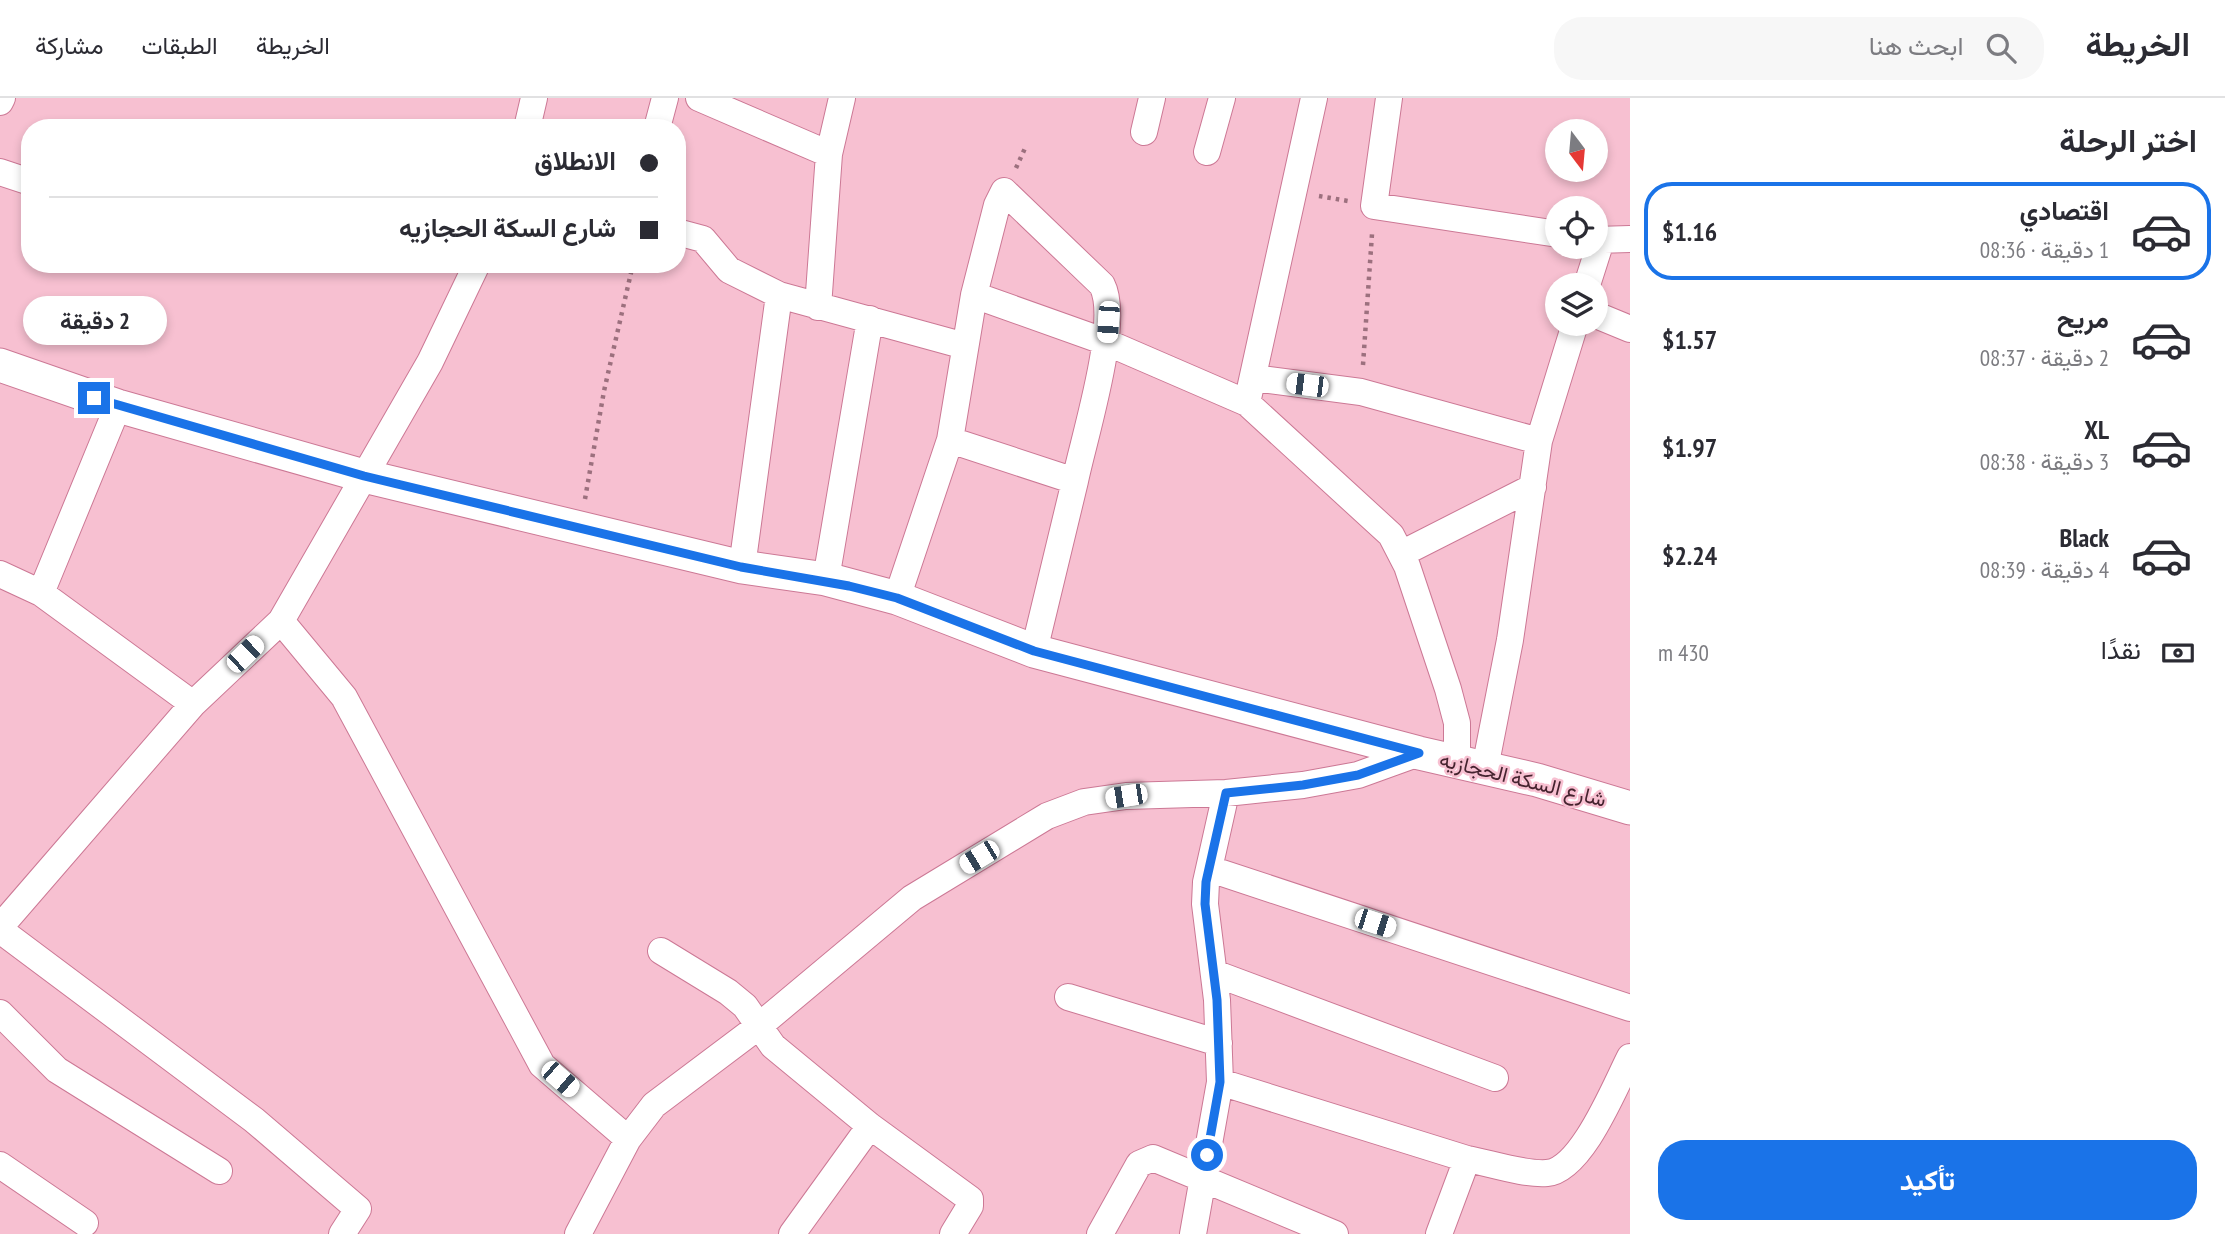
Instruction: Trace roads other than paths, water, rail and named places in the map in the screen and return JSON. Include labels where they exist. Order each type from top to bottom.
[{"type":"street","points":[[529,119],[534,98]]},
{"type":"street","points":[[659,119],[665,98]]},
{"type":"street","points":[[699,98],[829,154]]},
{"type":"street","points":[[818,307],[829,154],[842,98]]},
{"type":"street","points":[[1144,131],[1152,98]]},
{"type":"street","points":[[1207,152],[1222,98]]},
{"type":"street","points":[[1250,391],[1314,98]]},
{"type":"street","points":[[1389,98],[1374,206],[1545,232]]},
{"type":"street","points":[[0,172],[21,179]]},
{"type":"street","points":[[897,598],[950,440],[974,295],[997,205],[1004,191],[1102,285],[1109,302],[1106,342],[1034,651]]},
{"type":"street","points":[[686,234],[703,239],[729,270],[779,295],[965,346]]},
{"type":"street","points":[[1608,240],[1630,239]]},
{"type":"street","points":[[342,1234],[358,1209],[254,1120],[0,929],[193,704],[281,621],[440,342],[473,273]]},
{"type":"street","points":[[741,567],[779,295]]},
{"type":"street","points":[[974,295],[1250,391],[1362,392],[1539,441]]},
{"type":"street","points":[[826,579],[870,320]]},
{"type":"street","points":[[1608,320],[1630,329]]},
{"type":"street","points":[[1471,765],[1510,640],[1539,441],[1571,336]]},
{"type":"street","name":"شارع السكة الحجازيه","points":[[0,365],[118,406],[364,476],[741,567],[826,579],[897,598],[1034,651],[1419,753],[1598,796],[1630,808]]},
{"type":"street","points":[[1250,391],[1391,536],[1401,554],[1471,765]]},
{"type":"street","points":[[41,593],[118,406]]},
{"type":"street","points":[[950,440],[1075,481]]},
{"type":"street","points":[[1401,554],[1533,487]]},
{"type":"street","points":[[0,574],[41,593],[193,704]]},
{"type":"street","points":[[281,621],[344,697],[542,1065],[628,1139]]},
{"type":"street","points":[[578,1234],[628,1139],[654,1105],[759,1026],[912,898],[1047,816],[1084,802],[1126,796],[1226,793],[1303,785],[1358,775],[1419,753]]},
{"type":"street","points":[[1194,1234],[1220,1082],[1214,973],[1205,904],[1209,869],[1226,793]]},
{"type":"street","points":[[1209,869],[1630,1008]]},
{"type":"street","points":[[661,951],[728,992],[745,1006],[773,1046],[870,1126],[970,1199],[970,1206],[953,1234]]},
{"type":"street","points":[[1214,973],[1495,1078]]},
{"type":"street","points":[[1068,997],[1219,1043]]},
{"type":"street","points":[[0,1013],[57,1070],[219,1171]]},
{"type":"street","points":[[1220,1082],[1467,1159],[1547,1173],[1561,1169],[1581,1150],[1630,1057]]},
{"type":"street","points":[[792,1234],[870,1126]]},
{"type":"street","points":[[1100,1234],[1139,1164],[1153,1158],[1335,1234]]},
{"type":"street","points":[[1438,1234],[1467,1159]]},
{"type":"street","points":[[0,1165],[85,1223]]}]
